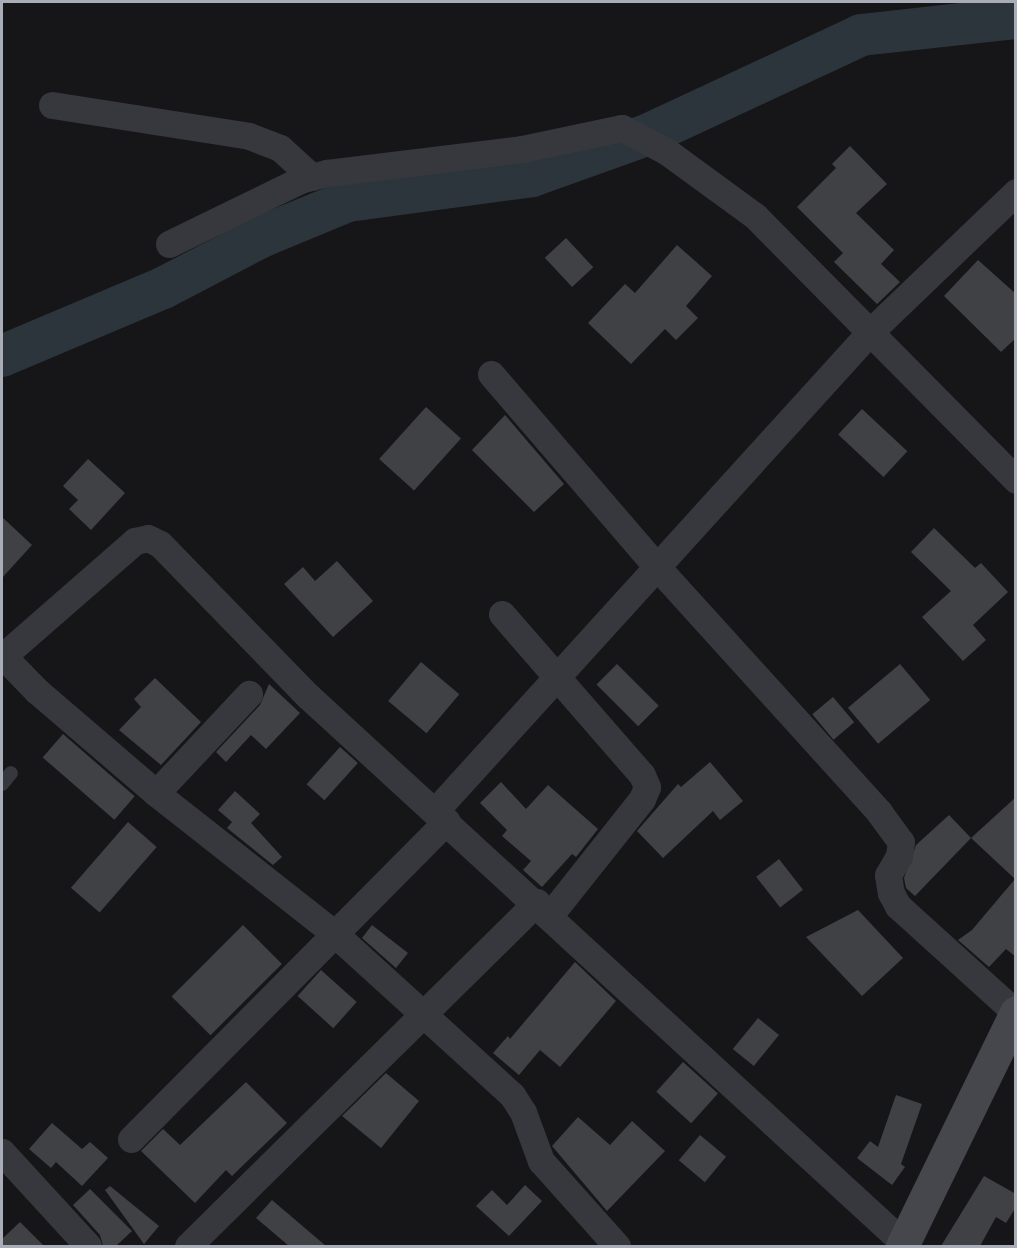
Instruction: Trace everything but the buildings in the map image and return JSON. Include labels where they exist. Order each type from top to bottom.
[{"type":"main road","points":[[904,1246],[1015,1012]]},
{"type":"street","points":[[52,105],[249,136],[280,148],[312,177]]},
{"type":"street","points":[[169,244],[312,177],[353,167],[522,149],[622,128],[636,132],[666,151],[755,216],[1016,480]]},
{"type":"street","points":[[131,1139],[335,934],[441,816],[556,678],[871,331],[1016,192]]},
{"type":"street","points":[[491,374],[658,568],[777,697],[901,842],[899,856],[888,875],[891,893],[898,906],[1015,1012]]},
{"type":"street","points":[[616,1246],[541,1161],[523,1112],[512,1095],[335,934],[156,794],[37,691],[2,656],[135,542],[148,538],[160,544],[308,696],[544,908],[904,1246]]},
{"type":"street","points":[[188,1246],[424,1016],[544,908],[642,799],[647,787],[642,775],[502,614]]},
{"type":"street","points":[[156,794],[249,694]]},
{"type":"street","points":[[2,1152],[88,1246]]},
{"type":"waterway","points":[[2,356],[163,288],[263,236],[348,201],[532,176],[649,134],[861,35],[1016,18]]}]
